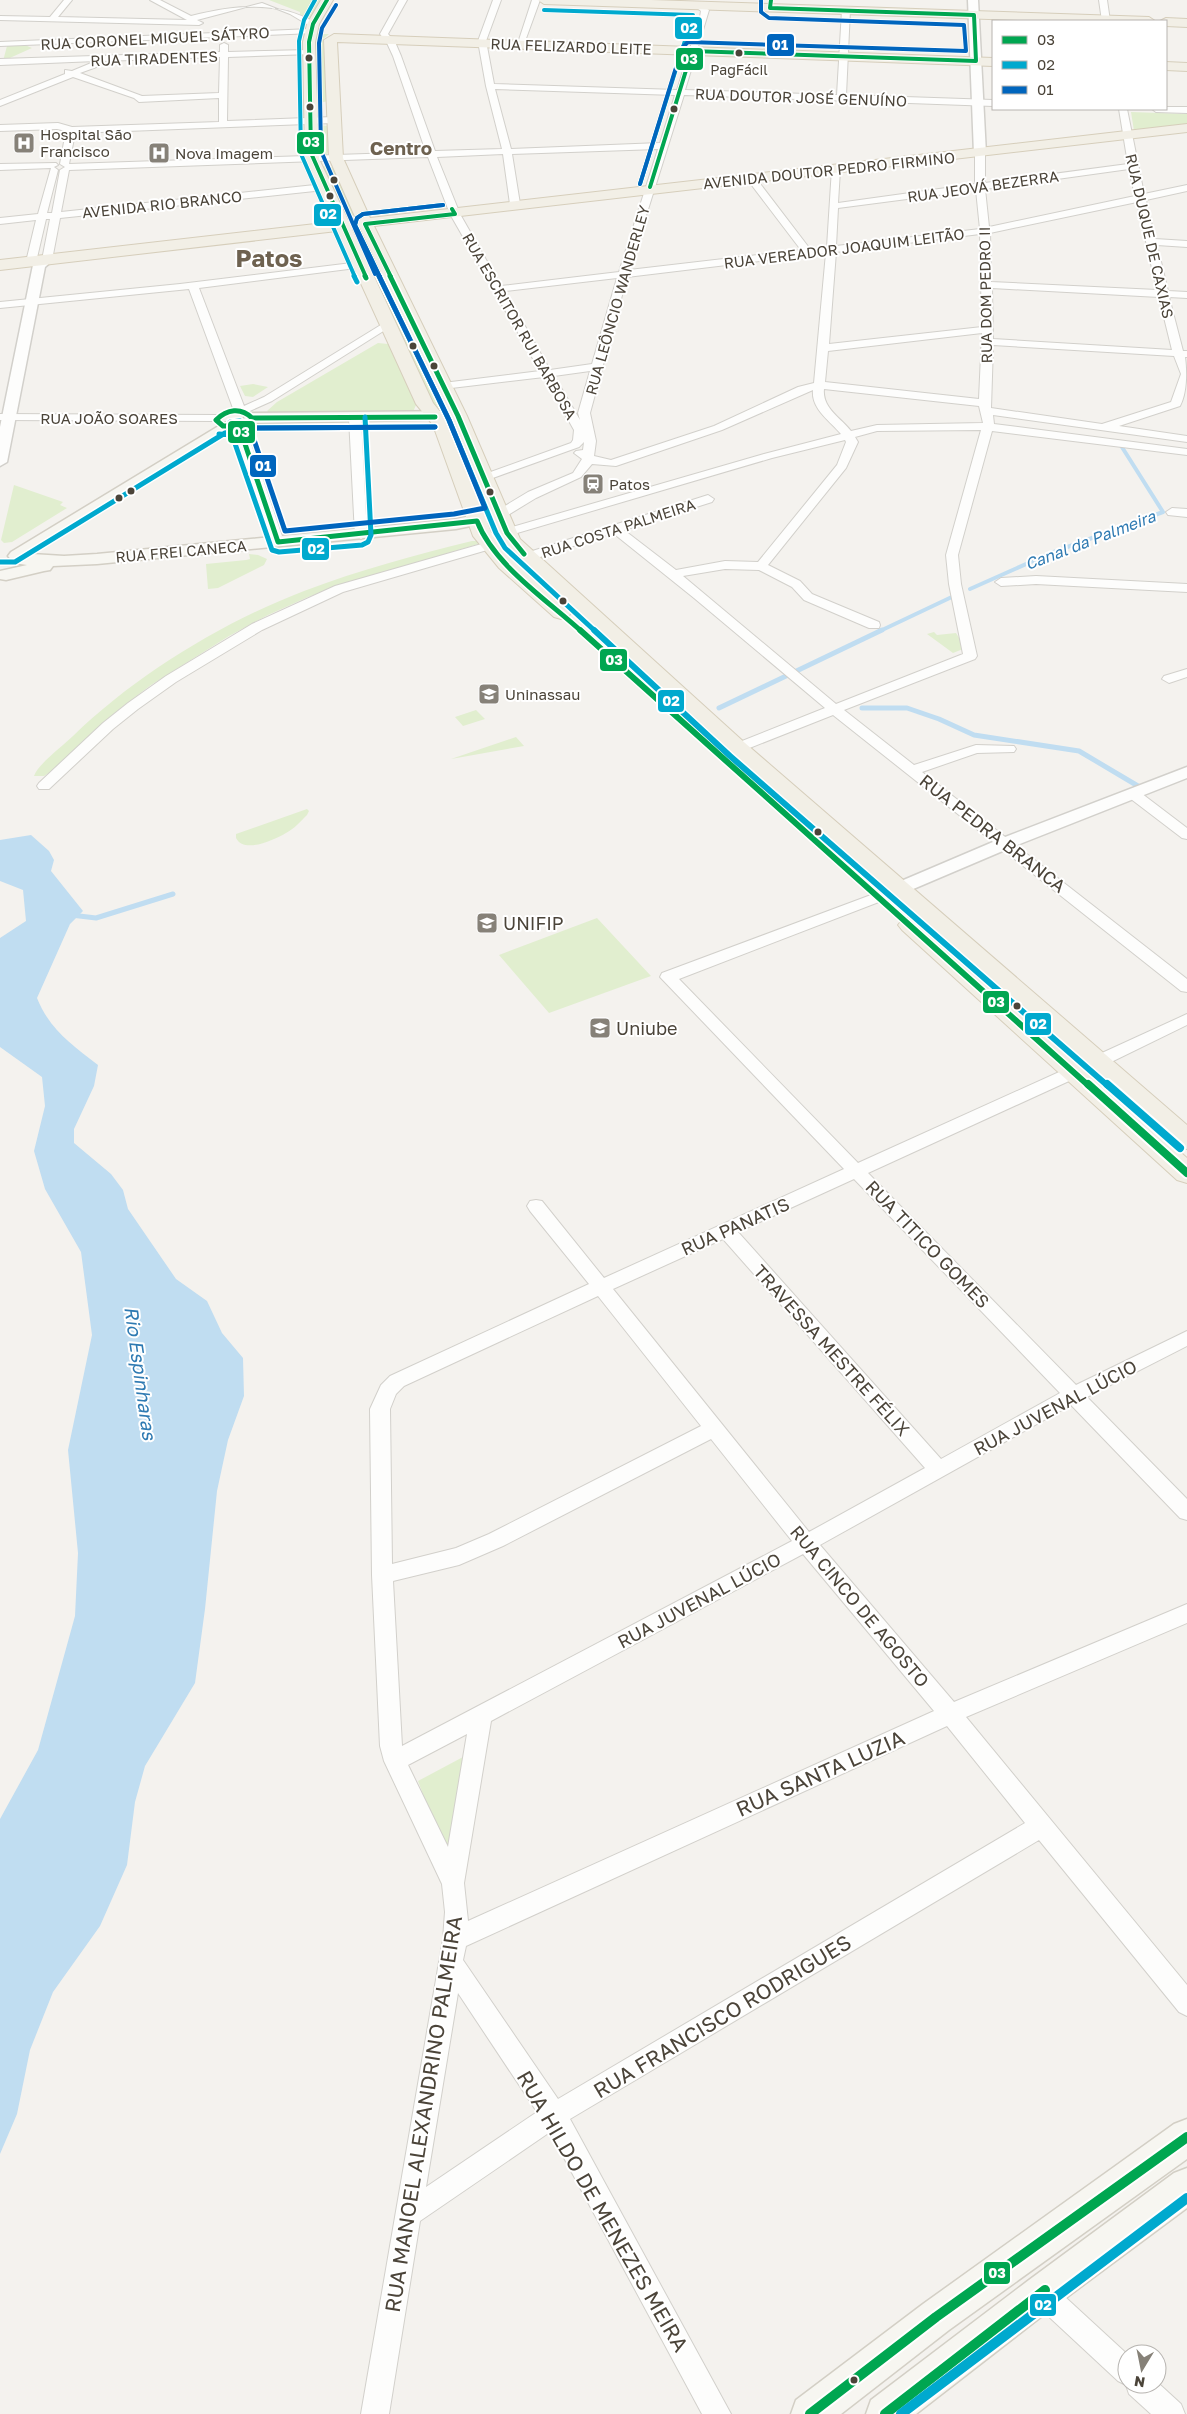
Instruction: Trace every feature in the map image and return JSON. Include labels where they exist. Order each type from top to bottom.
[{"type":"main road","points":[[326,0],[312,27],[309,52],[312,159],[425,404],[441,424],[464,485],[506,564],[644,676],[737,748],[888,893]]},
{"type":"main road","points":[[544,0],[697,5],[770,4],[846,10],[1106,20]]},
{"type":"main road","points":[[1167,22],[1187,23]]},
{"type":"main road","name":"RUA FELIZARDO LEITE","points":[[333,112],[330,40],[339,37],[992,62]]},
{"type":"main road","points":[[1167,66],[1187,67]]},
{"type":"main road","points":[[311,113],[321,104],[333,112],[336,158],[364,222],[458,416],[484,478],[490,531],[528,557],[644,676],[1086,1067],[1187,1173]]},
{"type":"main road","name":"AVENIDA DOUTOR PEDRO FIRMINO","points":[[0,265],[515,204],[980,154],[1187,128]]},
{"type":"main road","name":"AVENIDA DOUTOR PEDRO FIRMINO","points":[[0,258],[40,259]]},
{"type":"main road","points":[[3,576],[17,569],[12,555],[233,418],[458,416]]},
{"type":"main road","name":"RUA FREI CANECA","points":[[3,576],[64,561],[361,535],[490,531]]},
{"type":"main road","name":"RUA FREI CANECA","points":[[12,555],[64,561]]},
{"type":"main road","points":[[1086,1067],[1187,1140]]},
{"type":"main road","points":[[810,2414],[936,2317],[1187,2137]]},
{"type":"main road","points":[[885,2414],[1042,2293],[1187,2186]]},
{"type":"street","points":[[53,18],[68,0]]},
{"type":"street","points":[[154,0],[224,35],[223,122]]},
{"type":"street","points":[[190,19],[263,0],[293,12],[312,27]]},
{"type":"street","name":"RUA ESCRITOR RUI BARBOSA","points":[[403,0],[384,34],[391,40],[431,155],[454,211],[545,373],[580,430],[579,441],[575,445],[560,452],[464,485]]},
{"type":"street","points":[[391,40],[413,0]]},
{"type":"street","points":[[497,0],[482,42],[490,86],[507,152],[515,204]]},
{"type":"street","points":[[520,44],[536,0]]},
{"type":"street","name":"RUA DOM PEDRO II","points":[[834,708],[970,656],[958,598],[952,555],[988,427],[985,407],[988,330],[985,231],[980,186],[973,0]]},
{"type":"street","points":[[1103,0],[1106,20]]},
{"type":"street","name":"RUA LEÔNCIO WANDERLEY","points":[[590,456],[590,441],[584,413],[623,274],[705,13],[703,8],[697,5]]},
{"type":"street","points":[[841,99],[846,10]]},
{"type":"street","points":[[0,18],[53,18],[199,24]]},
{"type":"street","name":"RUA CORONEL MIGUEL SÁTYRO","points":[[0,44],[224,35],[312,27]]},
{"type":"street","points":[[2,63],[51,43]]},
{"type":"street","name":"RUA TIRADENTES","points":[[2,63],[309,52]]},
{"type":"street","points":[[0,103],[96,59]]},
{"type":"street","points":[[0,98],[109,59]]},
{"type":"street","points":[[71,72],[131,93],[138,114]]},
{"type":"street","name":"RUA DOUTOR JOSÉ GENUÍNO","points":[[490,86],[992,103]]},
{"type":"street","points":[[0,133],[63,130],[223,95]]},
{"type":"street","points":[[1167,109],[1187,110]]},
{"type":"street","name":"RUA DUQUE DE CAXIAS","points":[[1103,427],[1147,416],[1176,404],[1186,374],[1182,354],[1163,293],[1142,197],[1133,166],[1123,110]]},
{"type":"street","points":[[138,114],[223,122],[333,112]]},
{"type":"street","points":[[0,128],[63,130]]},
{"type":"street","points":[[40,259],[56,215],[67,167],[63,130]]},
{"type":"street","points":[[0,167],[54,165],[67,167],[663,146]]},
{"type":"street","points":[[0,172],[54,165]]},
{"type":"street","points":[[0,462],[5,417],[33,303],[40,259],[41,217],[54,165]]},
{"type":"street","name":"RUA JEOVÁ BEZERRA","points":[[834,206],[1133,166]]},
{"type":"street","points":[[761,566],[842,466],[852,442],[849,435],[824,411],[820,403],[818,385],[830,279],[835,170]]},
{"type":"street","points":[[752,179],[808,253]]},
{"type":"street","name":"AVENIDA RIO BRANCO","points":[[0,220],[324,187]]},
{"type":"street","name":"RUA VEREADOR JOAQUIM LEITÃO","points":[[498,289],[985,231],[1187,188]]},
{"type":"street","points":[[1152,242],[1187,244]]},
{"type":"street","points":[[0,310],[62,299],[182,291],[193,285],[360,265]]},
{"type":"street","points":[[193,285],[233,418]]},
{"type":"street","points":[[986,285],[1187,295]]},
{"type":"street","points":[[0,305],[33,303]]},
{"type":"street","points":[[233,418],[283,390],[388,325]]},
{"type":"street","points":[[822,348],[988,330]]},
{"type":"street","points":[[988,342],[1182,354]]},
{"type":"street","points":[[207,356],[233,418],[278,542]]},
{"type":"street","points":[[443,386],[597,367]]},
{"type":"street","points":[[560,452],[576,452],[590,456],[595,461],[612,464],[718,428],[802,389],[818,385],[985,407],[1103,427],[1187,438]]},
{"type":"street","name":"RUA JOÃO SOARES","points":[[5,417],[233,418]]},
{"type":"street","points":[[355,418],[361,535]]},
{"type":"street","points":[[44,786],[108,726],[133,706],[171,679],[256,627],[338,589],[490,531],[768,456],[849,435],[890,427],[988,427],[1187,452]]},
{"type":"street","points":[[490,531],[532,494],[577,475],[590,456]]},
{"type":"street","name":"RUA COSTA PALMEIRA","points":[[528,557],[708,499]]},
{"type":"street","points":[[1172,512],[1187,513]]},
{"type":"street","points":[[616,530],[675,574],[725,565],[761,566],[796,584],[808,597],[874,625]]},
{"type":"street","name":"RUA PEDRA BRANCA","points":[[675,574],[777,663],[1006,842],[1187,987]]},
{"type":"street","points":[[1001,582],[1036,580],[1187,588]]},
{"type":"street","points":[[1169,680],[1187,673]]},
{"type":"street","points":[[737,748],[834,708]]},
{"type":"street","points":[[913,770],[976,749],[1009,749]]},
{"type":"street","points":[[888,893],[1006,842],[1187,772]]},
{"type":"street","points":[[1132,793],[1187,835]]},
{"type":"street","name":"RUA TITICO GOMES","points":[[888,893],[668,977],[1187,1512]]},
{"type":"street","name":"RUA PANATIS","points":[[397,1381],[1086,1067],[1187,1019]]},
{"type":"street","name":"RUA CINCO DE AGOSTO","points":[[536,1206],[713,1429],[950,1714],[1187,2004]]},
{"type":"street","name":"TRAVESSA MESTRE FÉLIX","points":[[726,1230],[939,1470]]},
{"type":"street","name":"RUA JUVENAL LÚCIO","points":[[395,1761],[806,1543],[1073,1395],[1187,1338]]},
{"type":"street","name":"RUA MANOEL ALEXANDRINO PALMEIRA","points":[[375,2414],[457,1912],[453,1884],[395,1761],[391,1746],[382,1575],[380,1409],[388,1390],[397,1381]]},
{"type":"street","points":[[382,1575],[451,1559],[489,1543],[713,1429]]},
{"type":"street","name":"RUA SANTA LUZIA","points":[[452,1950],[950,1714],[1187,1613]]},
{"type":"street","points":[[453,1884],[481,1716]]},
{"type":"street","name":"RUA FRANCISCO RODRIGUES","points":[[408,2214],[554,2115],[1041,1826]]},
{"type":"street","name":"RUA HILDO DE MENEZES MEIRA","points":[[452,1950],[554,2115],[717,2414]]},
{"type":"street","points":[[1042,2293],[1117,2363]]},
{"type":"street","points":[[1150,2394],[1171,2414]]},
{"type":"green space","points":[[269,0],[320,0],[311,17],[307,20],[300,17],[300,12]]},
{"type":"green space","points":[[317,34],[329,34],[323,39],[328,101],[319,103],[312,100]]},
{"type":"green space","points":[[25,45],[32,48],[3,61],[7,46]]},
{"type":"green space","points":[[1131,112],[1187,114],[1187,126],[1134,131]]},
{"type":"green space","points":[[318,125],[328,126],[329,152],[326,155],[316,154]]},
{"type":"green space","points":[[323,166],[335,168],[354,214],[350,218],[343,216],[320,169]]},
{"type":"green space","points":[[358,227],[364,228],[392,288],[379,291],[349,230]]},
{"type":"green space","points":[[382,298],[396,298],[447,412],[436,410]]},
{"type":"green space","points":[[378,343],[388,344],[416,405],[413,412],[270,414],[267,411],[277,402]]},
{"type":"green space","points":[[253,384],[268,387],[253,397],[245,396],[240,386]]},
{"type":"green space","points":[[14,485],[63,502],[60,505],[67,508],[12,542],[4,543],[1,540]]},
{"type":"green space","points":[[477,541],[478,544],[337,587],[308,597],[268,615],[229,636],[151,685],[122,707],[52,771],[44,776],[34,776],[36,771],[52,755],[124,692],[152,671],[212,634],[273,604],[325,583],[387,563]]},
{"type":"green space","points":[[249,554],[267,559],[264,565],[218,588],[208,589],[206,564],[246,560],[250,559]]},
{"type":"green space","points":[[934,632],[937,635],[956,633],[963,644],[963,649],[953,653],[927,634]]},
{"type":"green space","points":[[476,710],[485,719],[463,726],[455,717]]},
{"type":"green space","points":[[516,737],[524,746],[451,759]]},
{"type":"green space","points":[[307,809],[309,811],[307,815],[297,825],[274,839],[259,844],[246,845],[240,843],[236,838],[236,834]]},
{"type":"green space","points":[[597,918],[651,976],[549,1013],[499,955]]},
{"type":"green space","points":[[463,1757],[446,1857],[418,1781]]},
{"type":"water","name":"Rio Espinharas","points":[[31,835],[49,851],[54,860],[51,871],[83,911],[70,924],[37,998],[48,1019],[62,1036],[98,1065],[94,1086],[74,1129],[74,1143],[111,1174],[123,1190],[128,1209],[176,1279],[207,1301],[222,1333],[243,1358],[244,1396],[228,1440],[217,1491],[205,1609],[195,1683],[145,1766],[135,1802],[127,1865],[100,1926],[53,1992],[30,2050],[17,2114],[0,2154],[0,1819],[38,1750],[75,1616],[78,1553],[68,1450],[92,1335],[81,1252],[45,1189],[34,1151],[45,1106],[42,1077],[0,1047],[0,938],[26,921],[23,890],[0,881],[0,840]]},
{"type":"waterway","name":"Canal da Palmeira","points":[[970,589],[1051,553],[1163,512],[1120,444]]},
{"type":"waterway","name":"Canal da Palmeira","points":[[880,631],[956,595]]},
{"type":"waterway","name":"Canal da Palmeira","points":[[719,708],[882,630]]},
{"type":"waterway","points":[[862,708],[907,708],[939,719],[974,735],[1079,751],[1138,786]]},
{"type":"waterway","name":"Canal da Palmeira","points":[[71,915],[96,918],[173,894]]},
{"type":"transit line","name":"02","points":[[315,0],[304,20],[299,41],[301,154],[357,282]]},
{"type":"transit line","name":"03","points":[[327,0],[313,24],[309,42],[311,153],[366,278]]},
{"type":"transit line","name":"01","points":[[640,184],[682,48],[688,42],[966,51],[964,25],[769,18],[761,12],[761,0]]},
{"type":"transit line","name":"03","points":[[650,187],[692,51],[976,61],[974,15],[770,8],[771,0]]},
{"type":"transit line","name":"01","points":[[336,5],[322,28],[319,43],[321,151],[375,274]]},
{"type":"transit line","name":"02","points":[[544,10],[693,15],[640,184]]},
{"type":"transit line","name":"02","points":[[443,205],[363,214],[357,218],[355,225],[449,420],[496,533],[505,548],[730,756],[1180,1148]]},
{"type":"transit line","name":"01","points":[[435,427],[250,428],[285,531],[454,514],[485,508],[449,420],[355,225],[357,218],[363,214],[443,205]]},
{"type":"transit line","name":"03","points":[[452,209],[455,214],[365,224],[458,416],[507,533],[524,554]]},
{"type":"transit line","name":"03","points":[[435,417],[252,418],[244,412],[234,410],[224,413],[216,420],[223,426],[239,426],[278,542],[477,521],[483,536],[506,564],[1187,1173]]},
{"type":"transit line","name":"02","points":[[219,434],[232,435],[272,550],[279,552],[362,545],[368,542],[371,535],[365,417]]},
{"type":"transit line","name":"02","points":[[230,422],[240,421],[252,428],[435,427]]},
{"type":"transit line","name":"02","points":[[0,562],[15,562],[225,433]]},
{"type":"transit line","name":"03","points":[[810,2414],[936,2317],[1187,2137]]},
{"type":"transit line","name":"02","points":[[901,2414],[1048,2301],[1187,2198]]},
{"type":"transit line","name":"03","points":[[885,2414],[1045,2290]]},
{"type":"place","name":"PagFácil","points":[[739,53]]},
{"type":"place","name":"Hospital São Francisco","points":[[24,143]]},
{"type":"place","name":"Nova Imagem","points":[[159,153]]},
{"type":"place","name":"Patos","points":[[593,484]]},
{"type":"place","name":"Uninassau","points":[[489,694]]},
{"type":"place","name":"UNIFIP","points":[[487,923]]},
{"type":"place","name":"Uniube","points":[[600,1028]]},
{"type":"district","name":"Centro","points":[[401,147]]},
{"type":"district","name":"Patos","points":[[269,257]]}]
